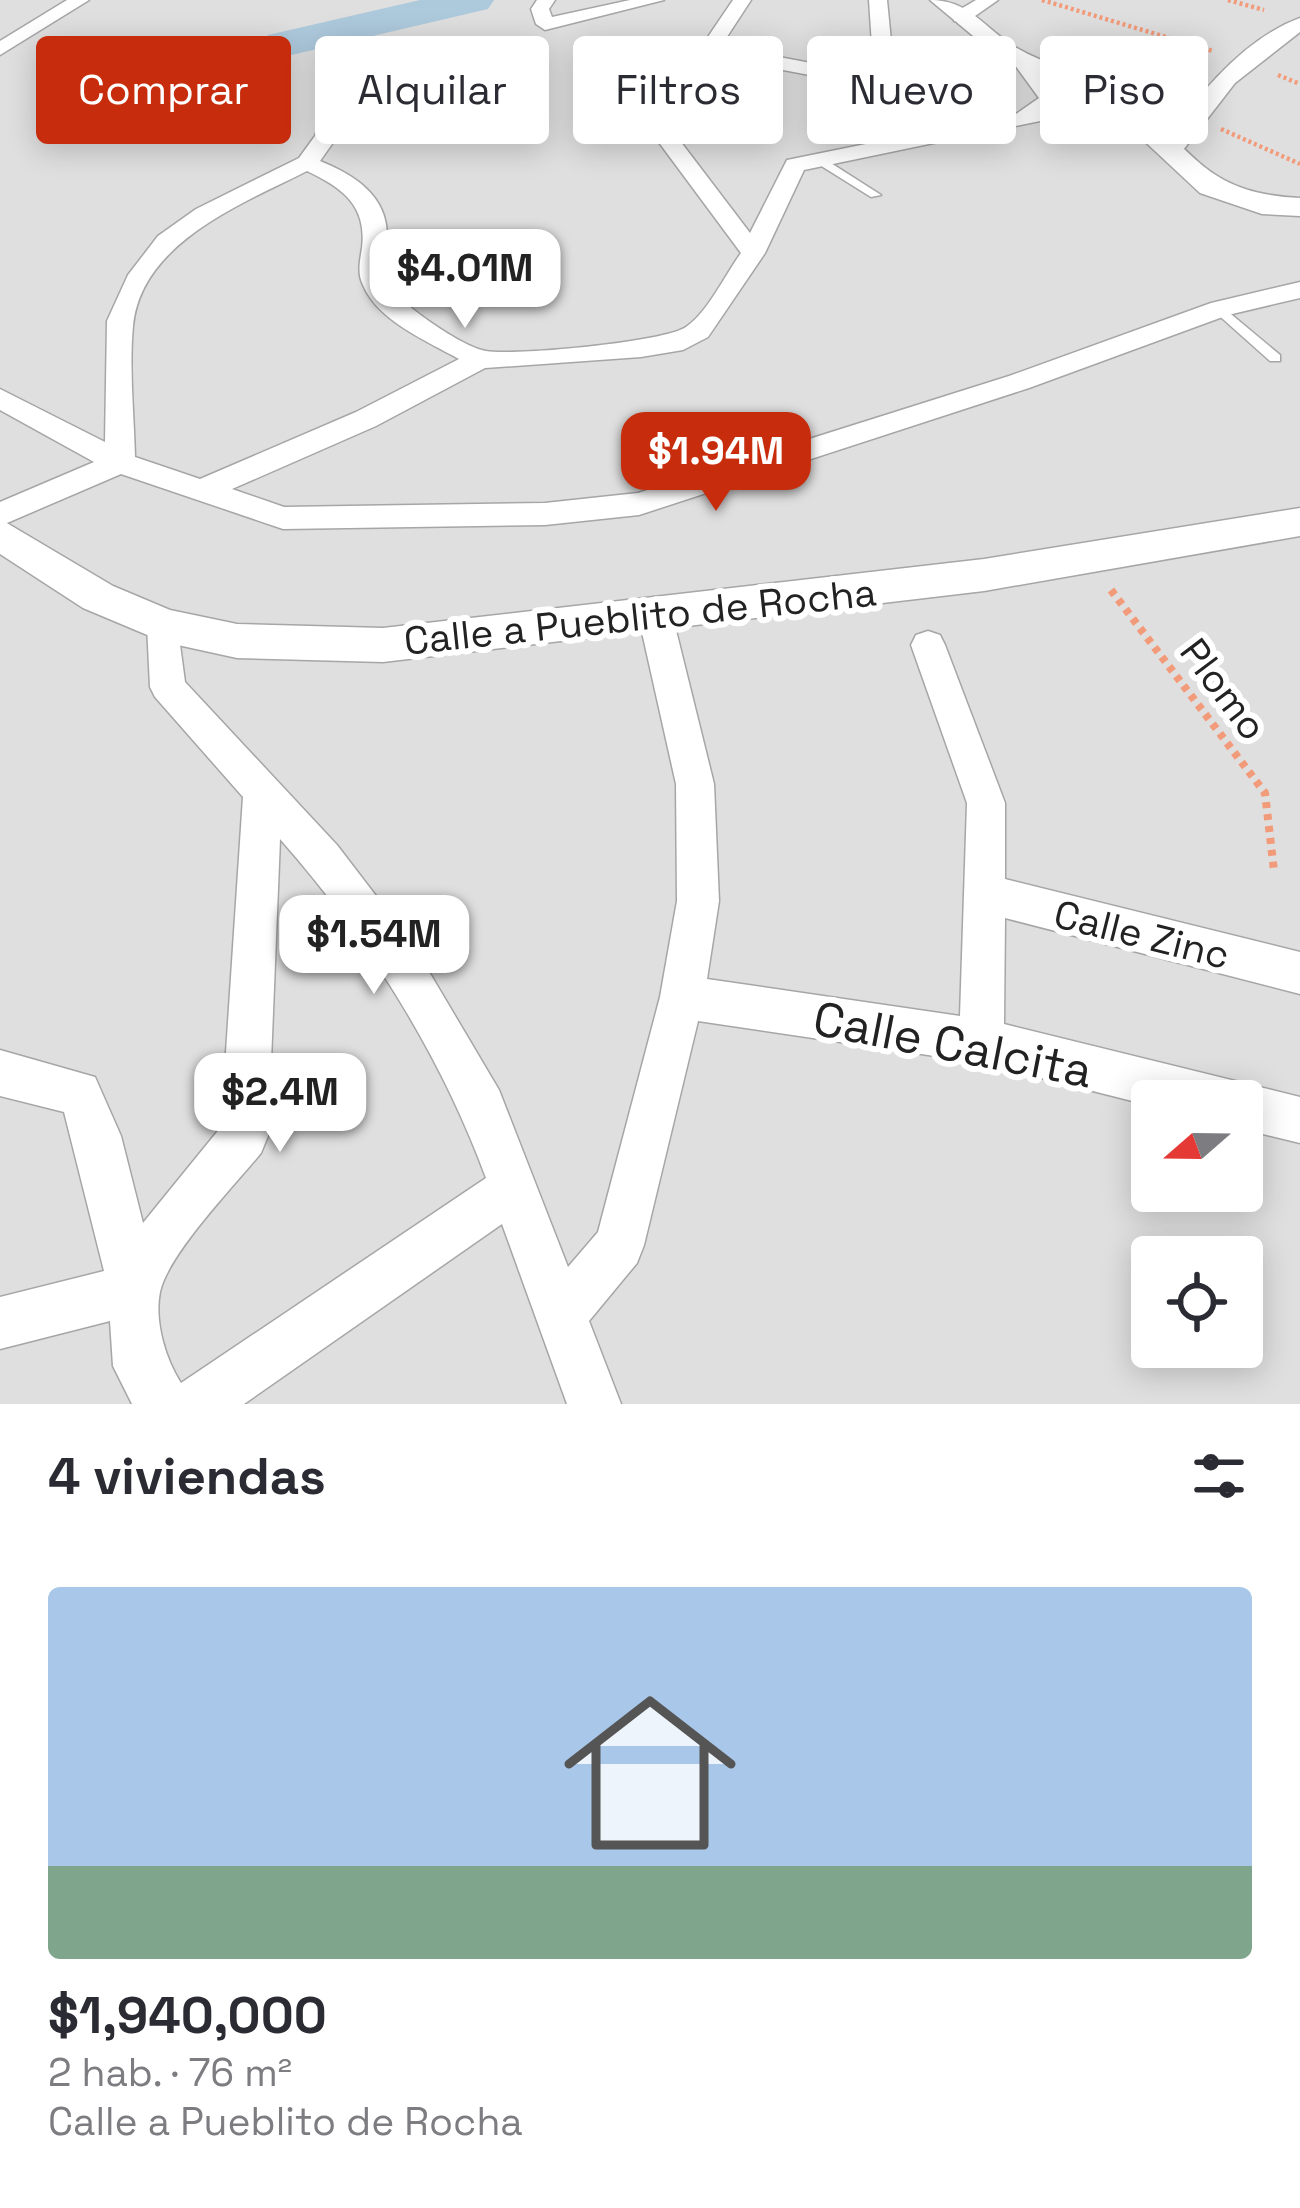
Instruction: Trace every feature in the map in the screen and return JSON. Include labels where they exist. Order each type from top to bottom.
[{"type":"street","points":[[0,50],[80,0]]},
{"type":"street","points":[[546,0],[540,9],[545,24],[655,0]]},
{"type":"street","points":[[719,36],[742,0]]},
{"type":"street","points":[[878,0],[881,36]]},
{"type":"street","points":[[951,8],[989,0]]},
{"type":"street","points":[[951,8],[1022,61],[1043,83],[1050,100],[1024,117]]},
{"type":"street","points":[[1208,99],[1244,60],[1300,24]]},
{"type":"street","points":[[1022,61],[1040,69]]},
{"type":"street","points":[[1016,119],[1040,115]]},
{"type":"street","points":[[120,463],[120,321],[141,274],[167,241],[204,214],[308,163],[321,144]]},
{"type":"street","points":[[671,144],[753,253]]},
{"type":"street","points":[[205,489],[366,419],[479,360],[674,344],[699,331],[753,253],[795,165],[900,144]]},
{"type":"street","points":[[1166,144],[1186,172],[1228,198],[1300,207]]},
{"type":"street","points":[[1172,149],[1175,144]]},
{"type":"street","points":[[308,163],[354,183],[362,194],[376,235],[369,272],[382,298],[479,360]]},
{"type":"street","points":[[0,398],[120,463],[283,518],[545,514],[638,504],[1019,382],[1220,309],[1300,290]]},
{"type":"street","points":[[0,515],[120,463]]},
{"type":"street","name":"Calle a Pueblito de Rocha","points":[[0,535],[98,597],[164,625],[237,641],[383,645],[654,610],[902,586],[1088,560],[1300,522]]},
{"type":"street","points":[[562,1314],[619,1245],[682,997],[698,901],[695,784],[654,610]]},
{"type":"street","points":[[164,625],[168,687],[323,859],[397,958],[484,1106],[594,1404]]},
{"type":"street","points":[[928,645],[986,803],[982,1041]]},
{"type":"street","points":[[0,1323],[134,1289],[165,1232],[244,1136],[263,792]]},
{"type":"street","name":"Calle Zinc","points":[[983,893],[1300,974]]},
{"type":"street","name":"Calle Calcita","points":[[682,997],[982,1041],[1138,1080]]},
{"type":"street","points":[[0,1072],[80,1093],[97,1136],[134,1289],[139,1366],[163,1404]]},
{"type":"street","points":[[1263,1111],[1300,1120]]},
{"type":"street","points":[[198,1404],[514,1186]]},
{"type":"lane","points":[[820,160],[875,195]]},
{"type":"lane","points":[[1220,309],[1275,358]]},
{"type":"path","points":[[1042,0],[1244,60]]},
{"type":"path","points":[[1208,123],[1300,164]]},
{"type":"path","name":"Plomo","points":[[1088,560],[1265,793],[1274,871]]},
{"type":"shaded area","points":[[0,0],[1300,0],[1300,1404],[0,1404]]},
{"type":"waterway","points":[[291,42],[474,0]]}]
